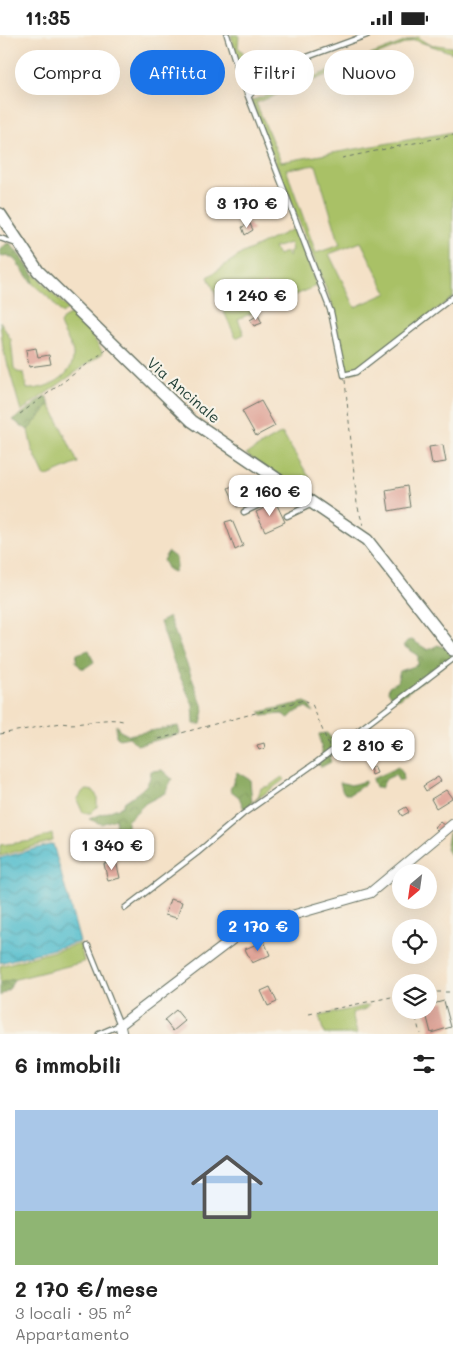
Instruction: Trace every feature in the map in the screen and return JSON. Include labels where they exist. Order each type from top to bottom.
[{"type":"main road","name":"Via Ancinale","points":[[0,214],[18,244],[38,271],[192,421],[368,540],[453,650]]},
{"type":"street","points":[[121,1030],[233,939],[256,926],[370,893],[453,825]]},
{"type":"lane","points":[[227,35],[238,70],[331,312],[344,375],[356,372],[453,297]]},
{"type":"lane","points":[[249,96],[264,77],[307,57],[367,35]]},
{"type":"lane","points":[[0,238],[18,244]]},
{"type":"lane","points":[[244,512],[292,489]]},
{"type":"lane","points":[[287,517],[314,504]]},
{"type":"lane","points":[[125,908],[197,853],[243,813],[330,752],[453,659]]},
{"type":"lane","points":[[88,946],[121,1030],[99,1034]]},
{"type":"path","points":[[342,158],[453,135]]},
{"type":"path","points":[[20,414],[112,345]]},
{"type":"path","points":[[344,375],[357,504],[368,540]]},
{"type":"path","points":[[158,739],[304,700],[312,704],[330,752]]},
{"type":"path","points":[[0,735],[61,723],[69,724],[106,719],[123,721]]},
{"type":"path","points":[[437,992],[453,991]]},
{"type":"path","points":[[309,1014],[392,997]]},
{"type":"path","points":[[416,1019],[420,1034]]},
{"type":"green space","points":[[231,35],[239,35],[238,47],[241,50],[235,51]]},
{"type":"green space","points":[[417,37],[428,44],[452,47],[453,53],[414,40],[389,50],[383,50]]},
{"type":"green space","points":[[324,73],[324,76],[314,80],[314,77]]},
{"type":"green space","points":[[267,95],[276,95],[256,103],[281,162],[453,132],[453,297],[356,372],[346,374],[333,306],[251,101]],"holes":[[[316,165],[340,245],[316,253],[286,169]],[[361,242],[387,293],[355,307],[329,254]]]},
{"type":"green space","points":[[295,228],[317,286],[238,319],[244,334],[236,338],[208,277],[241,254]],"holes":[[[290,243],[292,250],[289,252],[290,256],[288,257],[286,252],[278,255],[274,248]]]},
{"type":"green space","points":[[10,243],[33,273],[32,283],[15,260],[7,255],[0,257],[0,251],[6,244]]},
{"type":"green space","points":[[33,273],[68,309],[62,314],[51,300],[32,283]]},
{"type":"green space","points":[[72,314],[90,332],[103,353],[21,411],[3,348],[0,321],[11,340],[14,368],[17,372],[24,373],[27,389],[34,389],[58,381],[69,369],[73,354],[60,324],[64,318]]},
{"type":"green space","points":[[46,396],[50,404],[28,430],[13,420]]},
{"type":"green space","points":[[50,404],[78,463],[45,477],[32,449],[28,430]]},
{"type":"green space","points":[[282,433],[311,480],[297,489],[246,454]]},
{"type":"green space","points":[[168,552],[176,558],[174,572],[168,570],[163,560]]},
{"type":"green space","points":[[169,617],[204,710],[201,724],[194,724],[193,705],[176,668],[160,622]]},
{"type":"green space","points":[[412,640],[428,650],[438,645],[446,648],[453,658],[400,698],[396,699],[388,692],[389,686],[397,682],[400,671],[418,665],[418,655],[403,646],[407,641]]},
{"type":"green space","points":[[89,650],[94,662],[85,668],[81,668],[76,662],[77,654]]},
{"type":"green space","points":[[305,702],[309,704],[313,712],[306,707],[289,718],[282,714],[262,716],[260,712]]},
{"type":"green space","points":[[116,724],[120,731],[128,735],[178,726],[180,734],[137,745],[129,737],[119,739],[116,736]]},
{"type":"green space","points":[[327,733],[336,751],[329,756],[331,762],[321,767],[318,763],[323,758],[319,734]]},
{"type":"green space","points":[[398,767],[402,772],[403,781],[399,781],[395,775],[386,779],[381,788],[375,788],[372,779]]},
{"type":"green space","points":[[162,770],[172,779],[165,793],[146,803],[127,821],[127,837],[121,841],[115,837],[116,819],[101,824],[89,819],[123,806],[123,803],[145,786],[151,771]]},
{"type":"green space","points":[[237,772],[250,780],[252,803],[244,809],[239,797],[230,790]]},
{"type":"green space","points":[[282,777],[285,779],[252,803],[258,797],[261,788],[269,786]]},
{"type":"green space","points":[[365,781],[365,784],[350,794],[345,794],[340,782],[351,785]]},
{"type":"green space","points":[[83,791],[94,791],[97,797],[97,807],[91,813],[83,813],[77,800]]},
{"type":"green space","points":[[453,828],[453,856],[450,856],[446,849],[449,834]]},
{"type":"green space","points":[[52,834],[53,841],[0,856],[0,845],[32,841]]},
{"type":"green space","points":[[80,944],[84,962],[0,983],[0,966]]},
{"type":"green space","points":[[14,979],[10,988],[0,996],[0,983]]},
{"type":"green space","points":[[369,1005],[366,1009],[352,1013],[357,1034],[324,1034],[319,1016]]},
{"type":"water","points":[[53,844],[80,942],[0,963],[0,858]]},
{"type":"building","points":[[250,224],[253,230],[245,235],[242,227]]},
{"type":"building","points":[[266,284],[268,289],[263,291],[261,285]]},
{"type":"building","points":[[258,315],[262,323],[254,326],[250,320]]},
{"type":"building","points":[[36,348],[38,357],[49,355],[51,364],[29,367],[26,350]]},
{"type":"building","points":[[261,401],[275,426],[256,436],[242,411]]},
{"type":"building","points":[[443,445],[446,462],[432,464],[429,447]]},
{"type":"building","points":[[247,479],[256,498],[237,507],[228,488]]},
{"type":"building","points":[[407,486],[410,507],[389,511],[386,490]]},
{"type":"building","points":[[276,503],[285,522],[265,531],[256,512]]},
{"type":"building","points":[[232,520],[243,546],[235,550],[225,522]]},
{"type":"building","points":[[264,743],[265,748],[259,750],[257,745]]},
{"type":"building","points":[[374,766],[377,773],[372,775],[370,768]]},
{"type":"building","points":[[438,777],[441,781],[426,791],[423,786]]},
{"type":"building","points":[[446,790],[452,798],[436,808],[431,799]]},
{"type":"building","points":[[406,807],[409,812],[402,816],[399,811]]},
{"type":"building","points":[[440,822],[445,826],[439,832],[434,827]]},
{"type":"building","points":[[116,861],[120,878],[108,881],[104,864]]},
{"type":"building","points":[[170,899],[182,902],[177,918],[165,915]]},
{"type":"building","points":[[264,941],[270,955],[252,963],[245,949]]},
{"type":"building","points":[[270,987],[277,1002],[268,1006],[261,991]]},
{"type":"building","points":[[444,1001],[451,1027],[431,1033],[427,1019],[437,1019],[437,1003]]},
{"type":"building","points":[[176,1010],[185,1021],[173,1031],[164,1020]]}]
